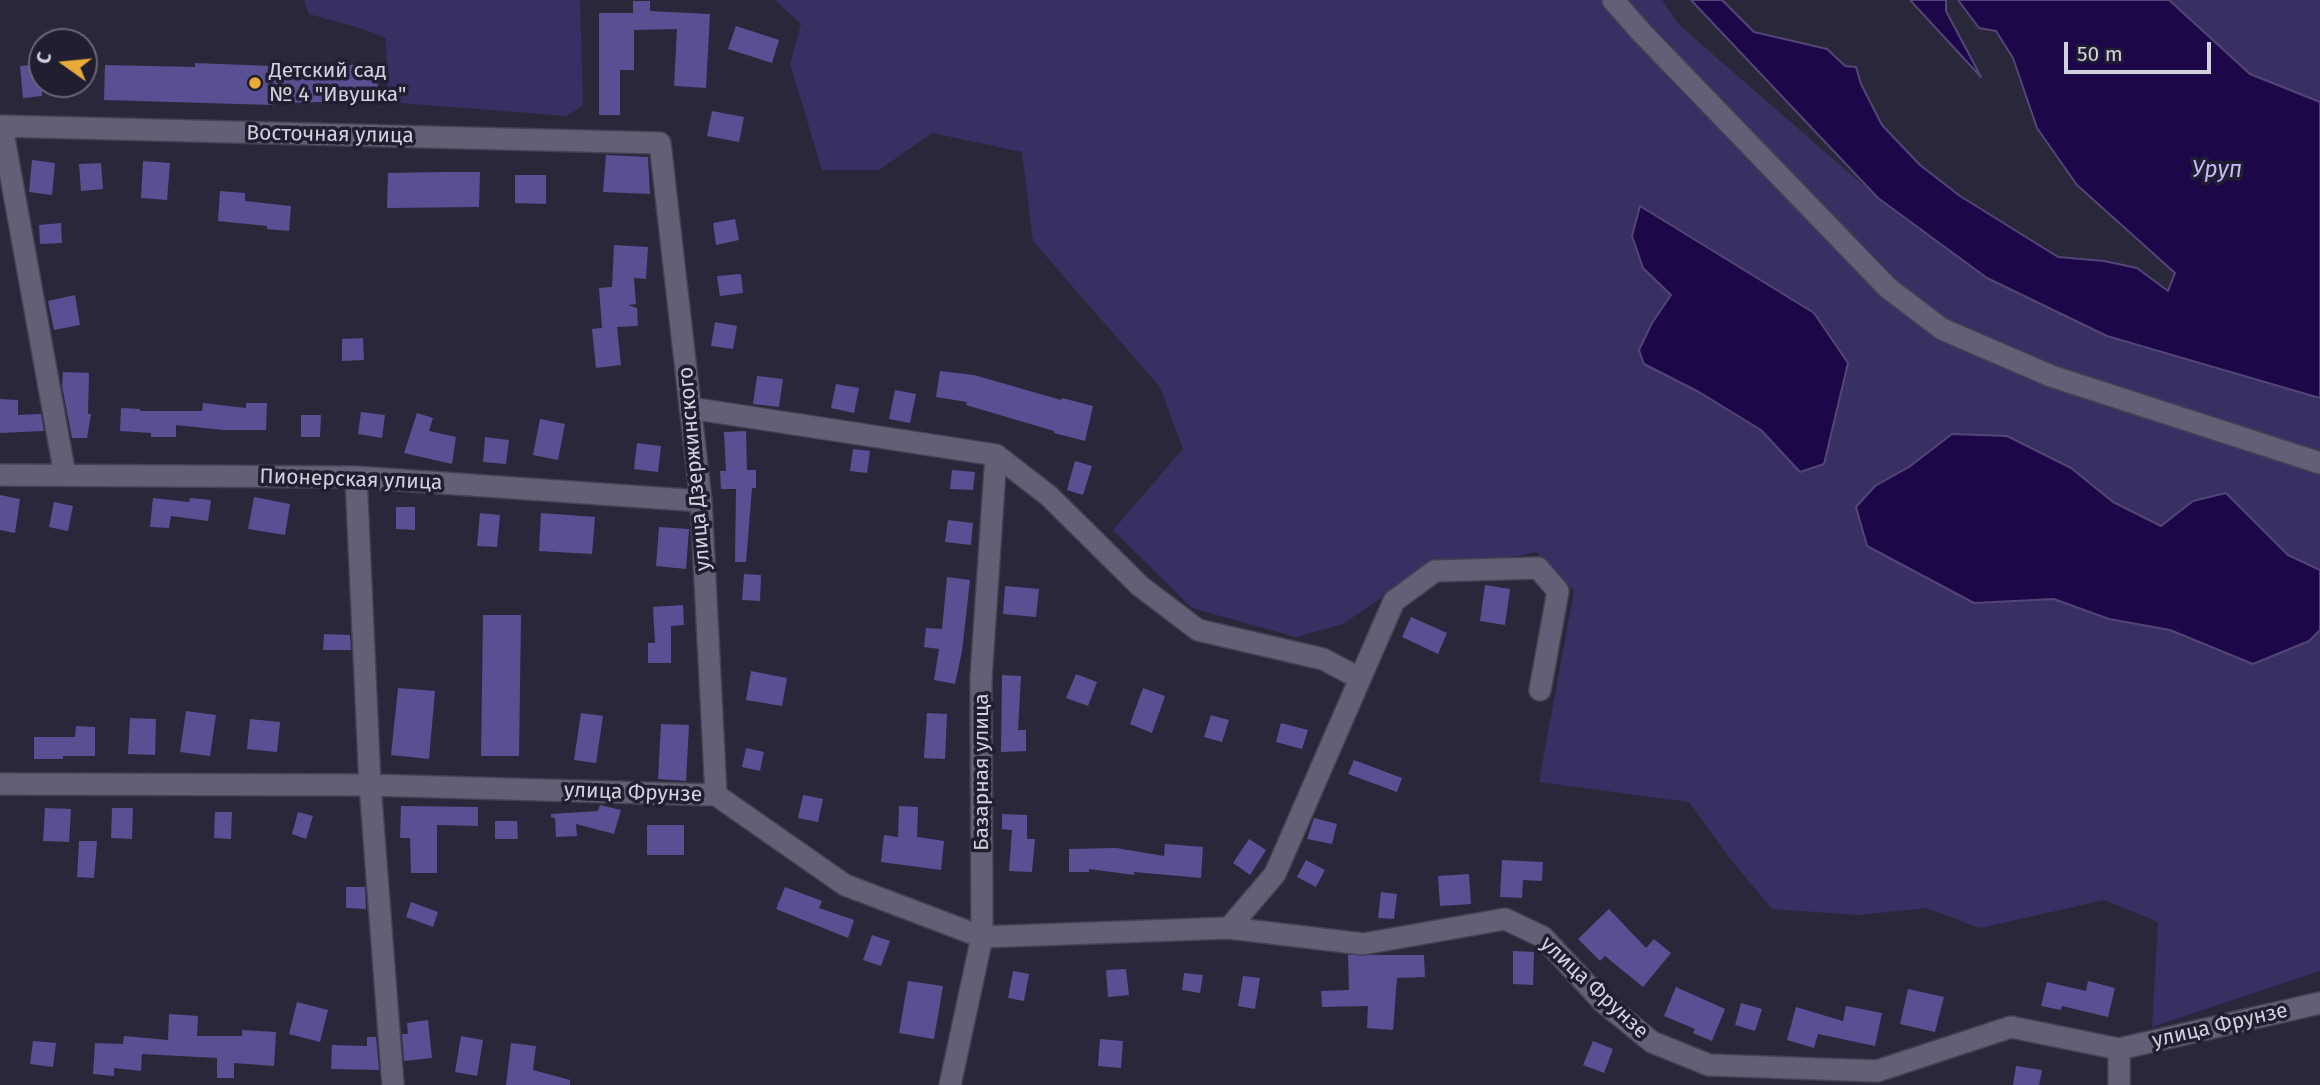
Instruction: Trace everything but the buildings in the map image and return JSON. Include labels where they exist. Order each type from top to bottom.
[{"type":"street","points":[[1613,0],[1888,288],[1942,329],[2051,376],[2320,463]]},
{"type":"street","points":[[1,127],[65,475]]},
{"type":"street","name":"Восточная улица","points":[[1,127],[660,143]]},
{"type":"street","name":"улица Дзержинского","points":[[660,143],[701,501],[716,795]]},
{"type":"street","points":[[690,408],[996,455],[1049,496],[1140,586],[1198,629],[1323,659],[1359,678]]},
{"type":"street","name":"Базарная улица","points":[[950,1085],[982,937],[981,678],[996,455]]},
{"type":"street","name":"Пионерская улица","points":[[0,475],[356,477],[701,501]]},
{"type":"street","points":[[356,477],[370,785],[393,1085]]},
{"type":"street","points":[[1229,928],[1276,874],[1394,601],[1435,571],[1538,568],[1558,591],[1540,690]]},
{"type":"street","name":"улица Фрунзе","points":[[0,784],[370,785],[716,795],[845,885],[982,937],[1229,928],[1363,944],[1505,919],[1544,937],[1603,1002],[1651,1042],[1709,1065],[1877,1071],[2011,1027],[2119,1049],[2320,1003]]},
{"type":"street","points":[[2119,1049],[2119,1085]]},
{"type":"shaded area","points":[[304,0],[580,0],[583,105],[567,116],[388,102],[386,38],[309,14]]},
{"type":"shaded area","points":[[775,0],[1662,0],[1679,25],[1878,198],[1987,278],[2320,397],[2320,971],[2152,1027],[2158,922],[2104,900],[1980,928],[1926,908],[1859,915],[1772,909],[1731,860],[1689,802],[1539,782],[1574,591],[1536,552],[1412,577],[1343,624],[1296,637],[1192,608],[1113,530],[1183,449],[1160,387],[1033,241],[1022,152],[932,133],[879,170],[822,170],[790,64],[801,24]]},
{"type":"shaded area","points":[[2169,0],[2320,0],[2320,102],[2250,74]]},
{"type":"water","name":"Уруп","points":[[1691,0],[1722,0],[1754,32],[1827,49],[1845,66],[1856,67],[1861,84],[1882,125],[1920,165],[1960,196],[2058,257],[2104,261],[2137,268],[2168,291],[2175,273],[2077,185],[2037,128],[2013,58],[1996,31],[1979,28],[1958,0],[2169,0],[2250,74],[2320,102],[2320,398],[2107,336],[1987,278],[1878,198]]},
{"type":"water","points":[[1910,0],[1946,0],[1946,11],[1981,77]]},
{"type":"water","points":[[1640,206],[1814,313],[1848,363],[1824,464],[1800,472],[1761,430],[1699,392],[1644,364],[1639,350],[1652,323],[1671,295],[1643,268],[1632,236]]},
{"type":"water","points":[[1952,434],[2007,436],[2071,468],[2113,502],[2161,526],[2193,501],[2226,493],[2288,555],[2320,570],[2320,630],[2309,641],[2253,664],[2170,630],[2109,619],[2054,599],[1974,603],[1867,546],[1856,507],[1875,486],[1909,467]]},
{"type":"place","name":"Детский сад № 4 \"Ивушка\"","points":[[255,83]]}]
